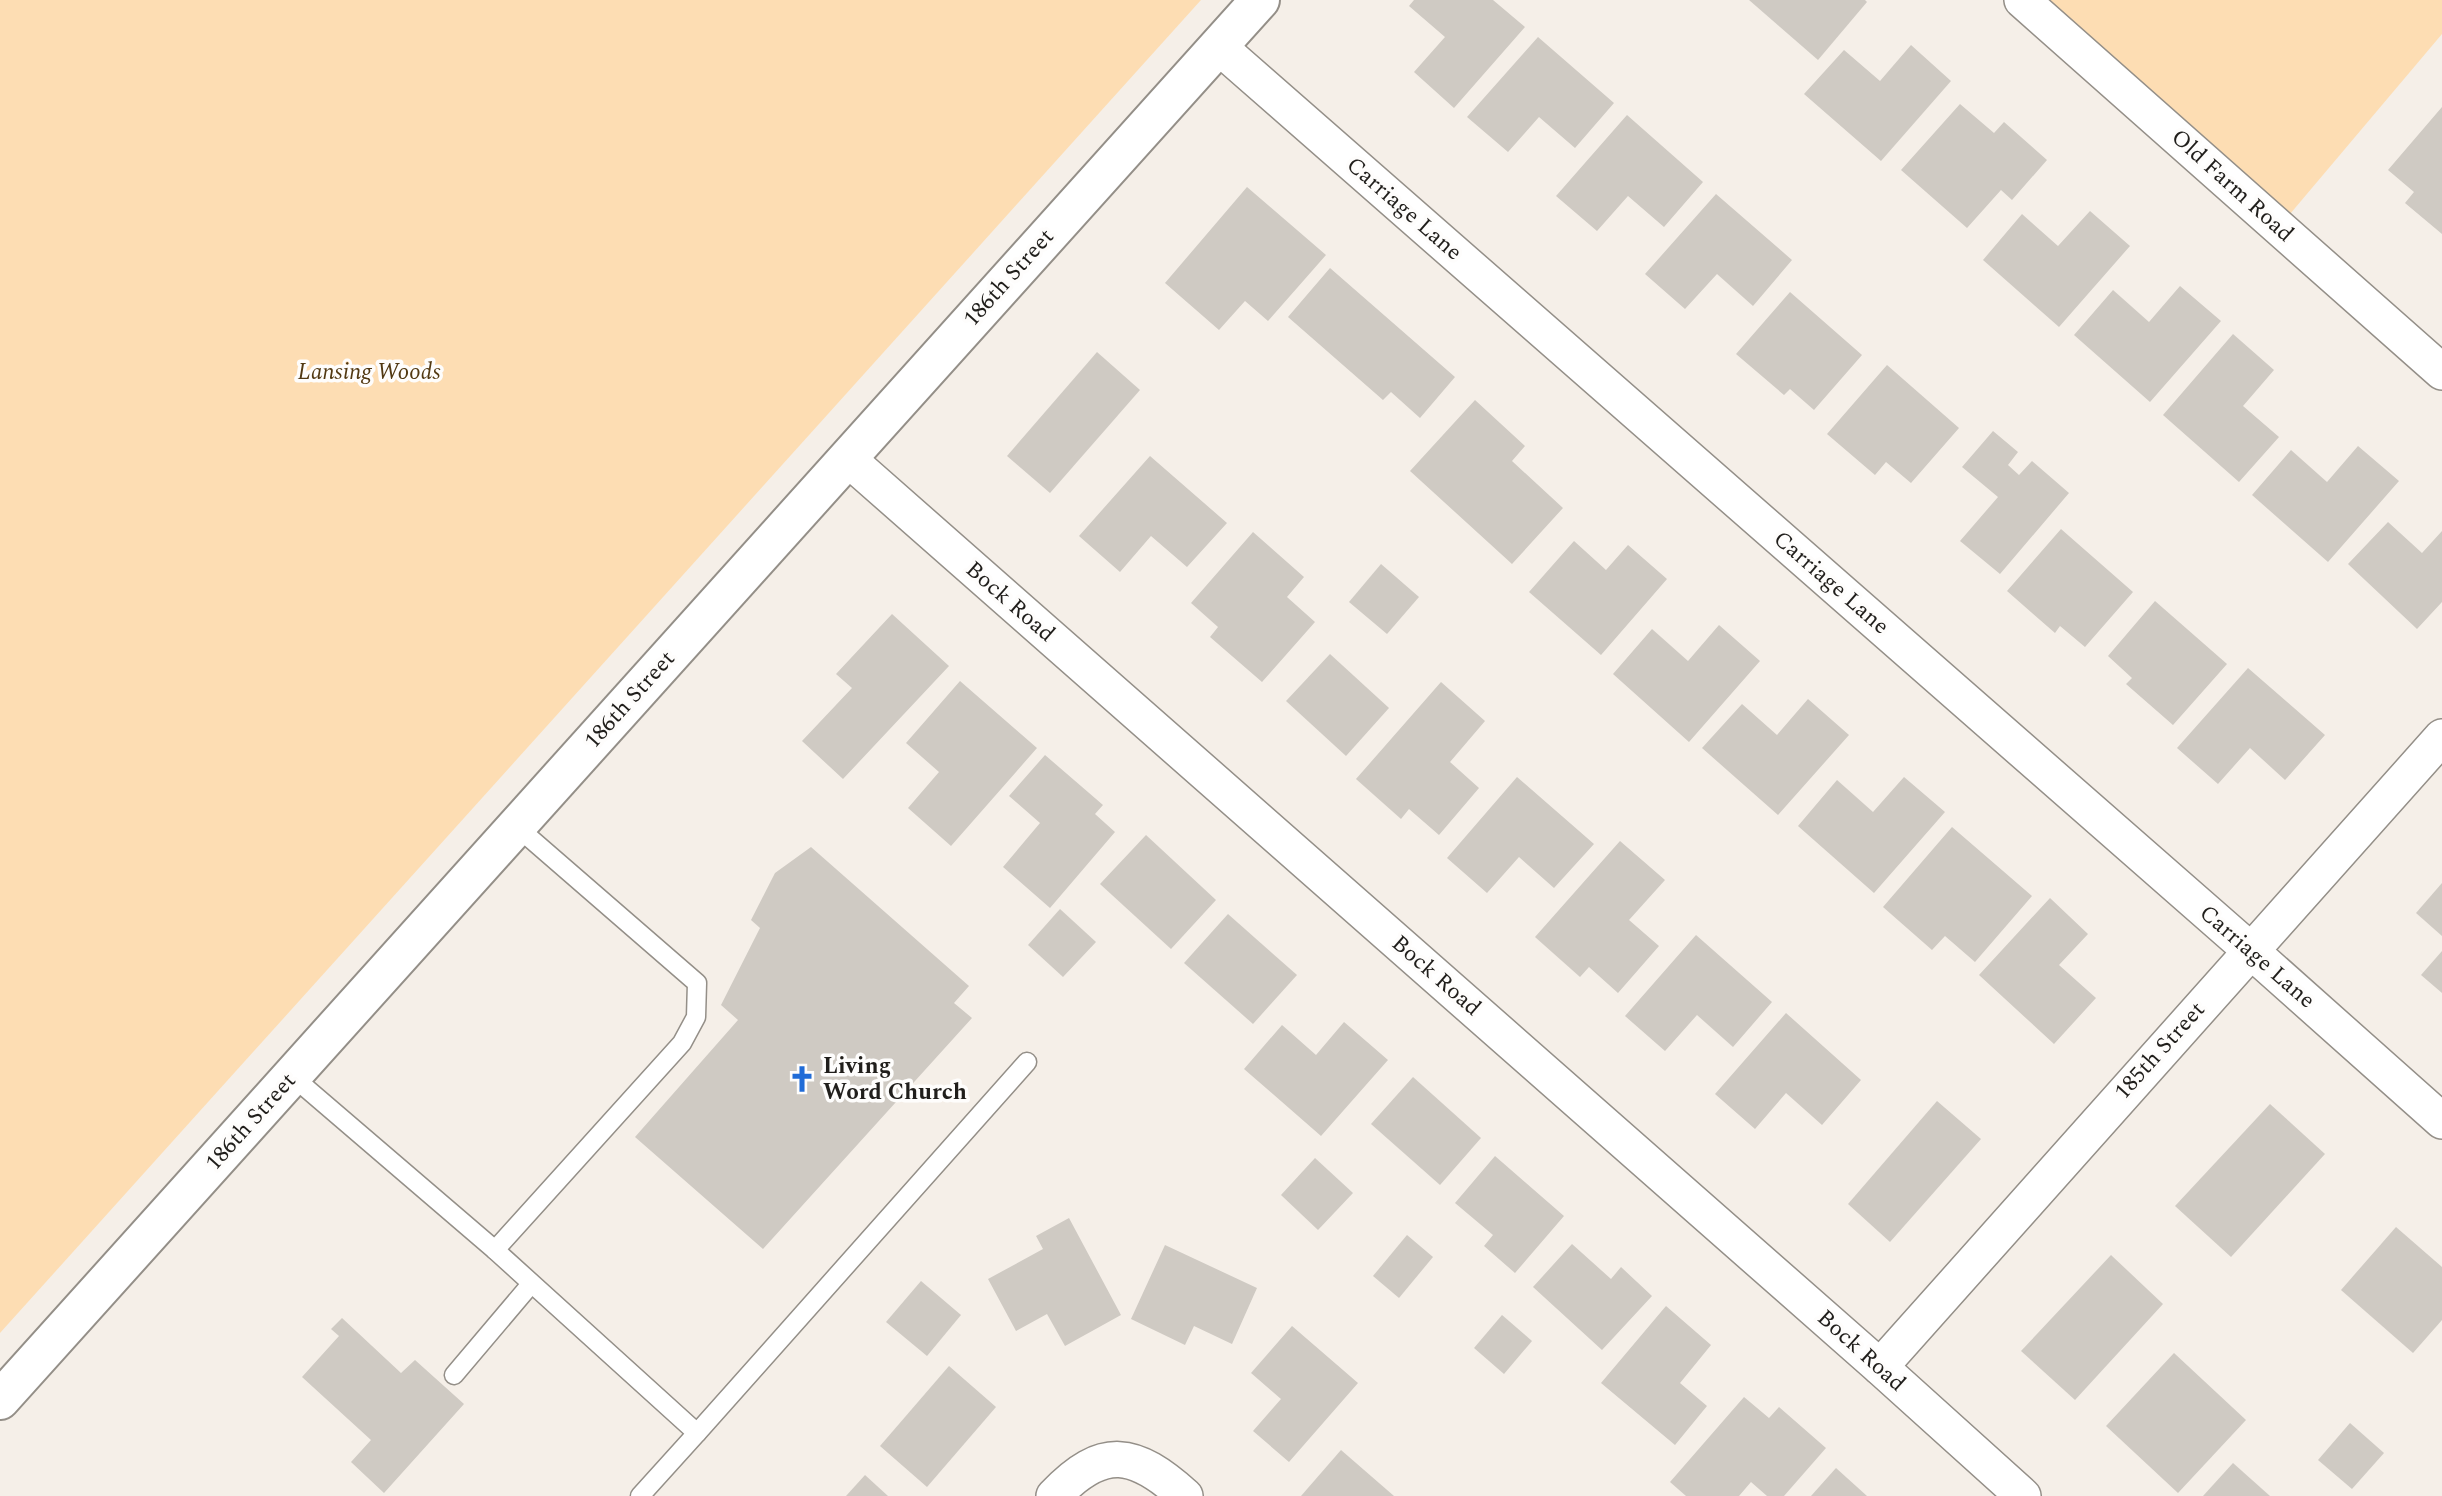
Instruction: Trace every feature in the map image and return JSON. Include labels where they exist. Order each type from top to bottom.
[{"type":"street","name":"186th Street","points":[[0,1400],[1260,0]]},
{"type":"street","name":"Old Farm Road","points":[[2022,0],[2442,372]]},
{"type":"street","name":"Carriage Lane","points":[[1218,46],[2442,1121]]},
{"type":"street","name":"Bock Road","points":[[847,458],[2023,1496]]},
{"type":"street","name":"185th Street","points":[[1880,1367],[2442,737]]},
{"type":"street","points":[[1054,1496],[1088,1465],[1115,1458],[1149,1468],[1185,1496]]},
{"type":"lane","points":[[495,1250],[682,1043],[696,1017],[697,983],[516,826]]},
{"type":"lane","points":[[640,1496],[1027,1062]]},
{"type":"lane","points":[[292,1076],[495,1250],[697,1433]]},
{"type":"lane","points":[[454,1375],[531,1284]]},
{"type":"green space","name":"Lansing Woods","points":[[0,0],[1201,0],[0,1333]]},
{"type":"green space","points":[[2022,0],[2442,0],[2442,34],[2279,227]]},
{"type":"building","points":[[1414,0],[1493,0],[1525,27],[1454,108],[1414,72],[1445,37],[1409,6]]},
{"type":"building","points":[[1749,0],[1865,0],[1867,2],[1818,60]]},
{"type":"building","points":[[1538,37],[1614,103],[1575,148],[1539,117],[1508,152],[1467,117]]},
{"type":"building","points":[[1911,45],[1951,81],[1881,161],[1804,94],[1844,50],[1880,81]]},
{"type":"building","points":[[1960,104],[1994,133],[2004,122],[2047,160],[2012,200],[2001,190],[1967,228],[1901,170]]},
{"type":"building","points":[[2442,107],[2442,234],[2405,203],[2414,192],[2388,170]]},
{"type":"building","points":[[1627,115],[1703,182],[1664,227],[1628,196],[1597,231],[1556,196]]},
{"type":"building","points":[[1247,187],[1326,255],[1268,321],[1245,301],[1219,330],[1165,283]]},
{"type":"building","points":[[1716,194],[1792,260],[1753,306],[1717,274],[1685,309],[1645,274]]},
{"type":"building","points":[[2090,211],[2130,246],[2059,327],[1983,260],[2022,214],[2058,246]]},
{"type":"building","points":[[1330,268],[1455,377],[1420,418],[1391,392],[1383,400],[1288,317]]},
{"type":"building","points":[[2180,286],[2221,321],[2150,402],[2074,335],[2113,290],[2149,322]]},
{"type":"building","points":[[1790,292],[1862,355],[1814,410],[1790,389],[1784,395],[1736,354]]},
{"type":"building","points":[[2233,334],[2274,370],[2243,406],[2279,437],[2239,482],[2163,415]]},
{"type":"building","points":[[1097,352],[1140,390],[1050,493],[1007,456]]},
{"type":"building","points":[[1887,365],[1959,428],[1911,483],[1886,462],[1875,475],[1827,434]]},
{"type":"building","points":[[1475,400],[1525,446],[1512,461],[1563,508],[1512,564],[1410,471]]},
{"type":"building","points":[[1993,431],[2018,452],[2008,465],[2019,475],[2032,461],[2069,493],[2000,574],[1960,541],[1998,497],[1962,467]]},
{"type":"building","points":[[2358,446],[2399,481],[2328,562],[2252,495],[2291,450],[2327,482]]},
{"type":"building","points":[[1150,456],[1227,523],[1187,567],[1151,536],[1120,572],[1079,536]]},
{"type":"building","points":[[2388,522],[2422,553],[2442,531],[2442,602],[2417,629],[2348,564]]},
{"type":"building","points":[[2061,529],[2133,592],[2085,647],[2060,626],[2055,633],[2007,591]]},
{"type":"building","points":[[1253,532],[1304,577],[1287,597],[1315,622],[1262,682],[1210,637],[1218,627],[1191,603]]},
{"type":"building","points":[[1574,541],[1606,570],[1628,545],[1667,579],[1601,655],[1529,592]]},
{"type":"building","points":[[1381,564],[1419,597],[1387,634],[1349,602]]},
{"type":"building","points":[[2155,601],[2227,664],[2173,725],[2126,684],[2132,678],[2108,656]]},
{"type":"building","points":[[892,614],[949,666],[843,779],[802,741],[852,688],[836,674]]},
{"type":"building","points":[[1719,625],[1760,661],[1689,742],[1613,674],[1652,629],[1688,661]]},
{"type":"building","points":[[1330,654],[1389,708],[1346,756],[1286,701]]},
{"type":"building","points":[[2248,668],[2325,735],[2285,780],[2250,748],[2218,784],[2177,748]]},
{"type":"building","points":[[960,681],[1037,748],[951,846],[908,808],[939,772],[906,743]]},
{"type":"building","points":[[1441,682],[1485,721],[1450,762],[1479,788],[1439,835],[1409,809],[1401,819],[1356,779]]},
{"type":"building","points":[[1808,699],[1849,735],[1778,815],[1702,748],[1742,704],[1777,735]]},
{"type":"building","points":[[1045,755],[1103,805],[1095,814],[1115,832],[1050,908],[1003,867],[1040,823],[1009,796]]},
{"type":"building","points":[[1517,777],[1594,844],[1554,888],[1519,857],[1487,893],[1447,858]]},
{"type":"building","points":[[1904,777],[1945,812],[1874,893],[1798,826],[1837,780],[1873,812]]},
{"type":"building","points":[[1952,827],[2032,896],[1975,962],[1945,936],[1932,950],[1883,907]]},
{"type":"building","points":[[1146,835],[1216,900],[1171,949],[1100,884]]},
{"type":"building","points":[[1620,841],[1665,880],[1629,920],[1659,946],[1618,993],[1589,967],[1580,977],[1535,937]]},
{"type":"building","name":"Living Word Church","points":[[811,847],[969,986],[954,1003],[972,1018],[763,1249],[635,1137],[738,1020],[721,1005],[760,928],[751,920],[775,873]]},
{"type":"building","points":[[2442,883],[2442,936],[2416,913]]},
{"type":"building","points":[[2050,898],[2088,934],[2059,965],[2096,998],[2054,1044],[1979,975]]},
{"type":"building","points":[[1060,909],[1096,942],[1063,977],[1028,945]]},
{"type":"building","points":[[1228,914],[1297,975],[1253,1024],[1184,963]]},
{"type":"building","points":[[1696,935],[1772,1002],[1733,1047],[1697,1015],[1665,1051],[1625,1016]]},
{"type":"building","points":[[2442,951],[2442,993],[2421,975]]},
{"type":"building","points":[[1786,1013],[1861,1080],[1822,1125],[1786,1093],[1755,1129],[1715,1094]]},
{"type":"building","points":[[1344,1022],[1388,1060],[1321,1136],[1244,1069],[1282,1025],[1316,1055]]},
{"type":"building","points":[[1413,1077],[1481,1138],[1440,1185],[1371,1124]]},
{"type":"building","points":[[1937,1101],[1981,1139],[1890,1242],[1848,1204]]},
{"type":"building","points":[[2270,1104],[2325,1154],[2231,1257],[2175,1206]]},
{"type":"building","points":[[1495,1156],[1564,1216],[1515,1273],[1484,1246],[1493,1235],[1455,1203]]},
{"type":"building","points":[[1315,1158],[1353,1193],[1318,1230],[1281,1195]]},
{"type":"building","points":[[1069,1218],[1121,1315],[1065,1346],[1047,1314],[1016,1331],[988,1279],[1043,1249],[1036,1236]]},
{"type":"building","points":[[2396,1227],[2442,1267],[2442,1320],[2413,1353],[2341,1290]]},
{"type":"building","points":[[1407,1235],[1433,1257],[1399,1298],[1373,1276]]},
{"type":"building","points":[[1572,1244],[1611,1279],[1621,1267],[1652,1296],[1602,1350],[1533,1287]]},
{"type":"building","points":[[1165,1245],[1257,1288],[1232,1344],[1194,1326],[1185,1345],[1131,1319]]},
{"type":"building","points":[[2111,1255],[2163,1304],[2075,1400],[2021,1351]]},
{"type":"building","points":[[921,1281],[961,1315],[927,1356],[886,1322]]},
{"type":"building","points":[[1666,1306],[1711,1345],[1680,1383],[1707,1406],[1675,1445],[1601,1383]]},
{"type":"building","points":[[1502,1315],[1532,1341],[1504,1374],[1474,1348]]},
{"type":"building","points":[[342,1318],[401,1373],[415,1360],[464,1404],[384,1493],[351,1462],[371,1440],[302,1377],[339,1336],[331,1329]]},
{"type":"building","points":[[1292,1326],[1358,1383],[1289,1462],[1253,1431],[1281,1399],[1251,1373]]},
{"type":"building","points":[[2174,1353],[2246,1420],[2178,1493],[2106,1426]]},
{"type":"building","points":[[949,1366],[996,1407],[927,1487],[880,1446]]},
{"type":"building","points":[[1744,1397],[1769,1418],[1779,1407],[1826,1448],[1784,1496],[1767,1496],[1751,1482],[1739,1496],[1686,1496],[1670,1482]]},
{"type":"building","points":[[2350,1423],[2384,1453],[2352,1489],[2318,1460]]},
{"type":"building","points":[[1341,1450],[1394,1496],[1301,1496]]},
{"type":"building","points":[[2233,1463],[2270,1496],[2203,1496]]},
{"type":"building","points":[[1836,1468],[1867,1496],[1811,1496]]},
{"type":"building","points":[[865,1475],[888,1496],[846,1496]]},
{"type":"place","name":"Living Word Church","points":[[802,1079]]}]
